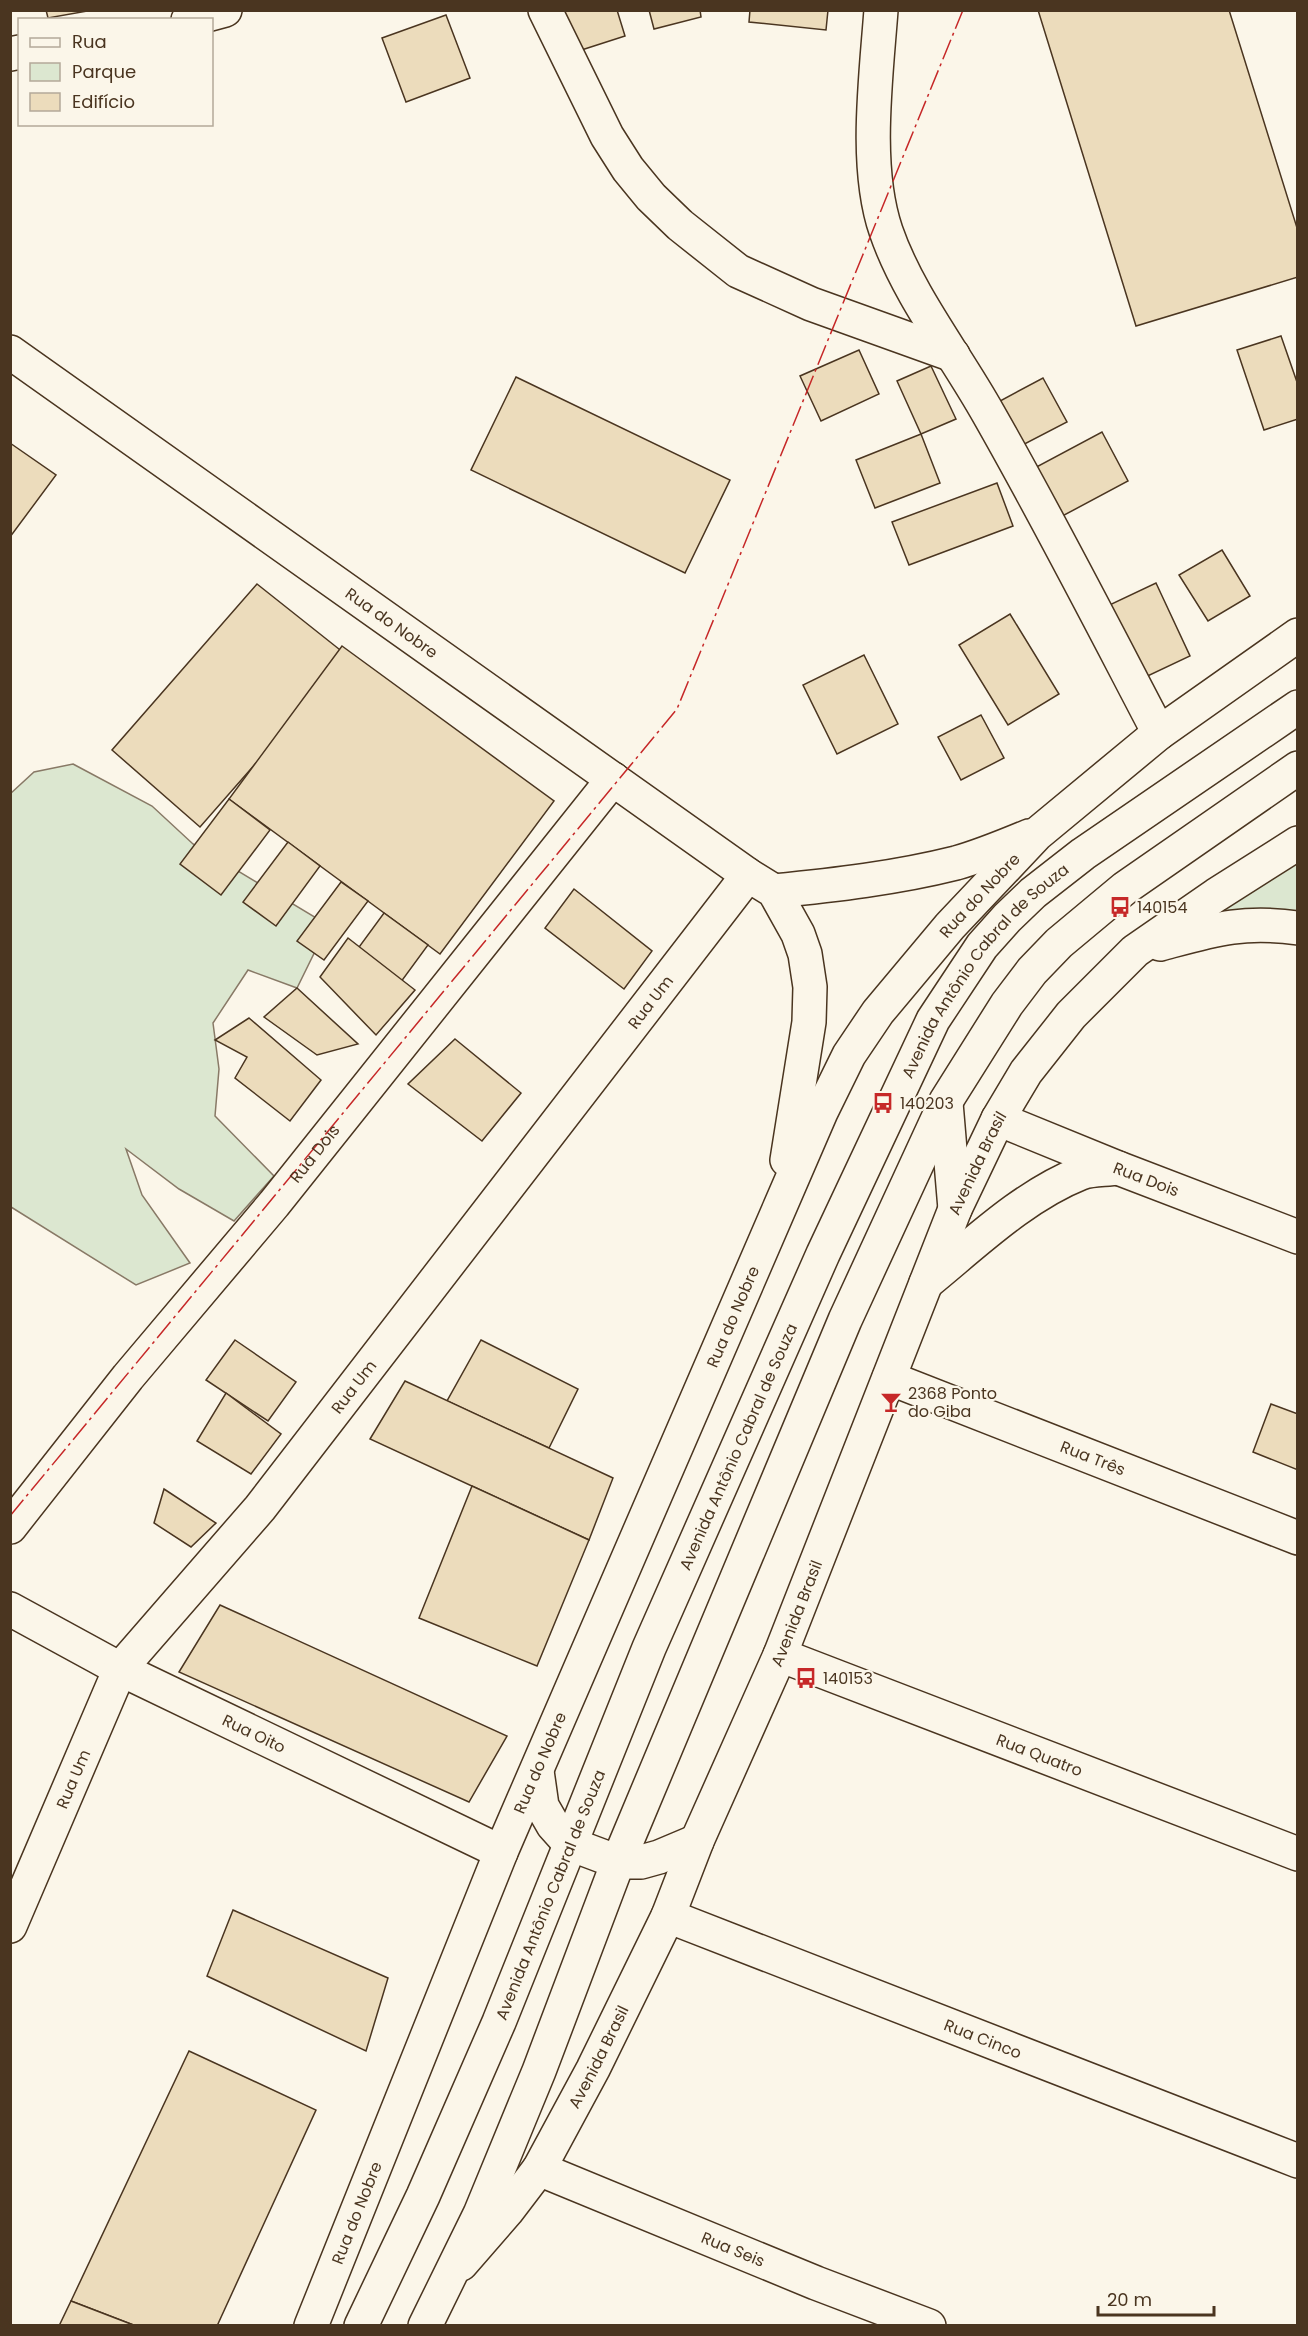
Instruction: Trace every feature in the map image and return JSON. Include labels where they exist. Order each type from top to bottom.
[{"type":"main road","points":[[195,18],[225,10]]},
{"type":"main road","points":[[545,10],[607,136],[628,169],[651,197],[680,225],[738,271],[811,304],[954,355]]},
{"type":"main road","points":[[881,10],[875,89],[875,166],[878,198],[886,231],[904,274],[1014,459],[1159,733]]},
{"type":"main road","name":"Rua do Nobre","points":[[10,352],[761,883],[798,934],[805,954],[810,987],[809,1022],[780,1206]]},
{"type":"main road","name":"Rua do Nobre","points":[[311,2325],[501,1852],[821,1112],[849,1055],[878,1012],[950,926],[1037,834],[1159,733],[1298,635]]},
{"type":"main road","name":"Avenida Antônio Cabral de Souza","points":[[361,2325],[423,2196],[495,2033],[648,1648],[823,1254],[933,1020],[982,946],[1006,918],[1033,893],[1083,854],[1298,707]]},
{"type":"main road","name":"Avenida Antônio Cabral de Souza","points":[[425,2325],[480,2214],[539,2071],[618,1862],[845,1320],[946,1101],[1007,1004],[1032,971],[1059,943],[1125,888],[1298,768]]},
{"type":"main road","name":"Rua Dois","points":[[10,1527],[128,1377],[274,1204],[613,779]]},
{"type":"main road","name":"Rua do Nobre","points":[[761,883],[842,884],[928,869],[958,862],[1037,834]]},
{"type":"main road","name":"Avenida Brasil","points":[[450,2276],[507,2211],[539,2169],[593,2069],[668,1916],[697,1841],[780,1655],[955,1209],[998,1119],[1026,1072],[1071,1015],[1135,951],[1216,894],[1298,843]]},
{"type":"main road","name":"Rua Um","points":[[10,1926],[120,1669],[260,1508],[761,883]]},
{"type":"main road","points":[[1135,951],[1235,925],[1261,924],[1298,928]]},
{"type":"main road","points":[[946,1101],[955,1209]]},
{"type":"main road","name":"Rua Dois","points":[[998,1119],[1298,1237]]},
{"type":"main road","points":[[926,1283],[1001,1221],[1048,1190],[1083,1172],[1118,1168]]},
{"type":"main road","name":"Rua Três","points":[[889,1378],[1298,1538]]},
{"type":"main road","name":"Rua Oito","points":[[10,1609],[120,1669],[501,1852]]},
{"type":"main road","name":"Rua Quatro","points":[[780,1655],[1298,1854]]},
{"type":"main road","points":[[537,1771],[542,1806],[553,1825],[570,1844],[618,1862],[641,1862],[697,1841]]},
{"type":"main road","name":"Rua Cinco","points":[[668,1916],[1298,2161]]},
{"type":"main road","name":"Rua Seis","points":[[539,2169],[816,2283],[929,2325]]},
{"type":"green space","points":[[73,764],[152,806],[193,844],[328,925],[297,988],[248,970],[213,1023],[219,1069],[215,1116],[274,1176],[234,1221],[179,1189],[126,1149],[142,1195],[190,1263],[136,1285],[11,1207],[10,794],[34,772]]},
{"type":"green space","points":[[1297,856],[1297,920],[1178,929]]},
{"type":"building","points":[[46,10],[93,10],[48,18]]},
{"type":"building","points":[[554,10],[617,10],[625,36],[569,54]]},
{"type":"building","points":[[649,10],[700,10],[701,17],[654,29]]},
{"type":"building","points":[[750,10],[828,10],[826,30],[749,22]]},
{"type":"building","points":[[1038,10],[1229,10],[1298,231],[1298,277],[1136,326]]},
{"type":"building","points":[[446,15],[470,78],[406,102],[382,38]]},
{"type":"building","points":[[1281,336],[1298,385],[1298,419],[1264,430],[1237,350]]},
{"type":"building","points":[[859,350],[879,394],[821,421],[800,376]]},
{"type":"building","points":[[931,366],[956,419],[921,434],[897,381]]},
{"type":"building","points":[[516,377],[730,480],[685,573],[471,470]]},
{"type":"building","points":[[1043,378],[1067,422],[1011,451],[987,408]]},
{"type":"building","points":[[1102,432],[1128,481],[1053,521],[1027,472]]},
{"type":"building","points":[[921,434],[940,483],[875,508],[856,460]]},
{"type":"building","points":[[10,443],[56,475],[10,537]]},
{"type":"building","points":[[997,483],[1013,526],[909,565],[892,522]]},
{"type":"building","points":[[1222,550],[1250,596],[1208,621],[1179,575]]},
{"type":"building","points":[[1156,583],[1190,656],[1137,681],[1103,608]]},
{"type":"building","points":[[257,584],[349,657],[200,827],[112,750]]},
{"type":"building","points":[[1010,614],[1059,694],[1008,725],[959,645]]},
{"type":"building","points":[[342,646],[554,801],[440,954],[229,799]]},
{"type":"building","points":[[864,655],[898,724],[837,754],[803,685]]},
{"type":"building","points":[[981,715],[1004,758],[961,780],[938,737]]},
{"type":"building","points":[[229,799],[270,830],[221,895],[180,864]]},
{"type":"building","points":[[288,842],[320,866],[276,926],[243,902]]},
{"type":"building","points":[[341,882],[368,901],[324,960],[297,941]]},
{"type":"building","points":[[574,889],[652,951],[624,989],[545,928]]},
{"type":"building","points":[[384,913],[428,945],[384,1005],[340,973]]},
{"type":"building","points":[[348,938],[415,990],[376,1035],[320,977]]},
{"type":"building","points":[[297,988],[358,1044],[317,1055],[264,1017]]},
{"type":"building","points":[[249,1018],[321,1080],[290,1121],[235,1078],[247,1057],[215,1040]]},
{"type":"building","points":[[455,1039],[521,1093],[482,1141],[408,1084]]},
{"type":"building","points":[[235,1340],[296,1382],[268,1421],[206,1380]]},
{"type":"building","points":[[481,1340],[578,1389],[549,1448],[447,1401]]},
{"type":"building","points":[[405,1381],[613,1478],[589,1540],[370,1439]]},
{"type":"building","points":[[226,1393],[281,1434],[251,1474],[197,1441]]},
{"type":"building","points":[[1271,1404],[1298,1414],[1298,1470],[1253,1452]]},
{"type":"building","points":[[472,1486],[589,1540],[537,1666],[419,1618]]},
{"type":"building","points":[[164,1489],[216,1523],[191,1547],[154,1523]]},
{"type":"building","points":[[220,1605],[507,1736],[469,1802],[179,1672]]},
{"type":"building","points":[[233,1910],[388,1978],[366,2051],[207,1976]]},
{"type":"building","points":[[189,2051],[316,2110],[217,2326],[136,2326],[71,2301]]},
{"type":"building","points":[[71,2301],[136,2326],[59,2326]]},
{"type":"power","points":[[10,1516],[677,709],[963,10]]},
{"type":"place","name":"140154","points":[[1120,907]]},
{"type":"place","name":"140203","points":[[883,1103]]},
{"type":"place","name":"2368 Ponto do Giba","points":[[891,1402]]},
{"type":"place","name":"140153","points":[[806,1678]]}]
